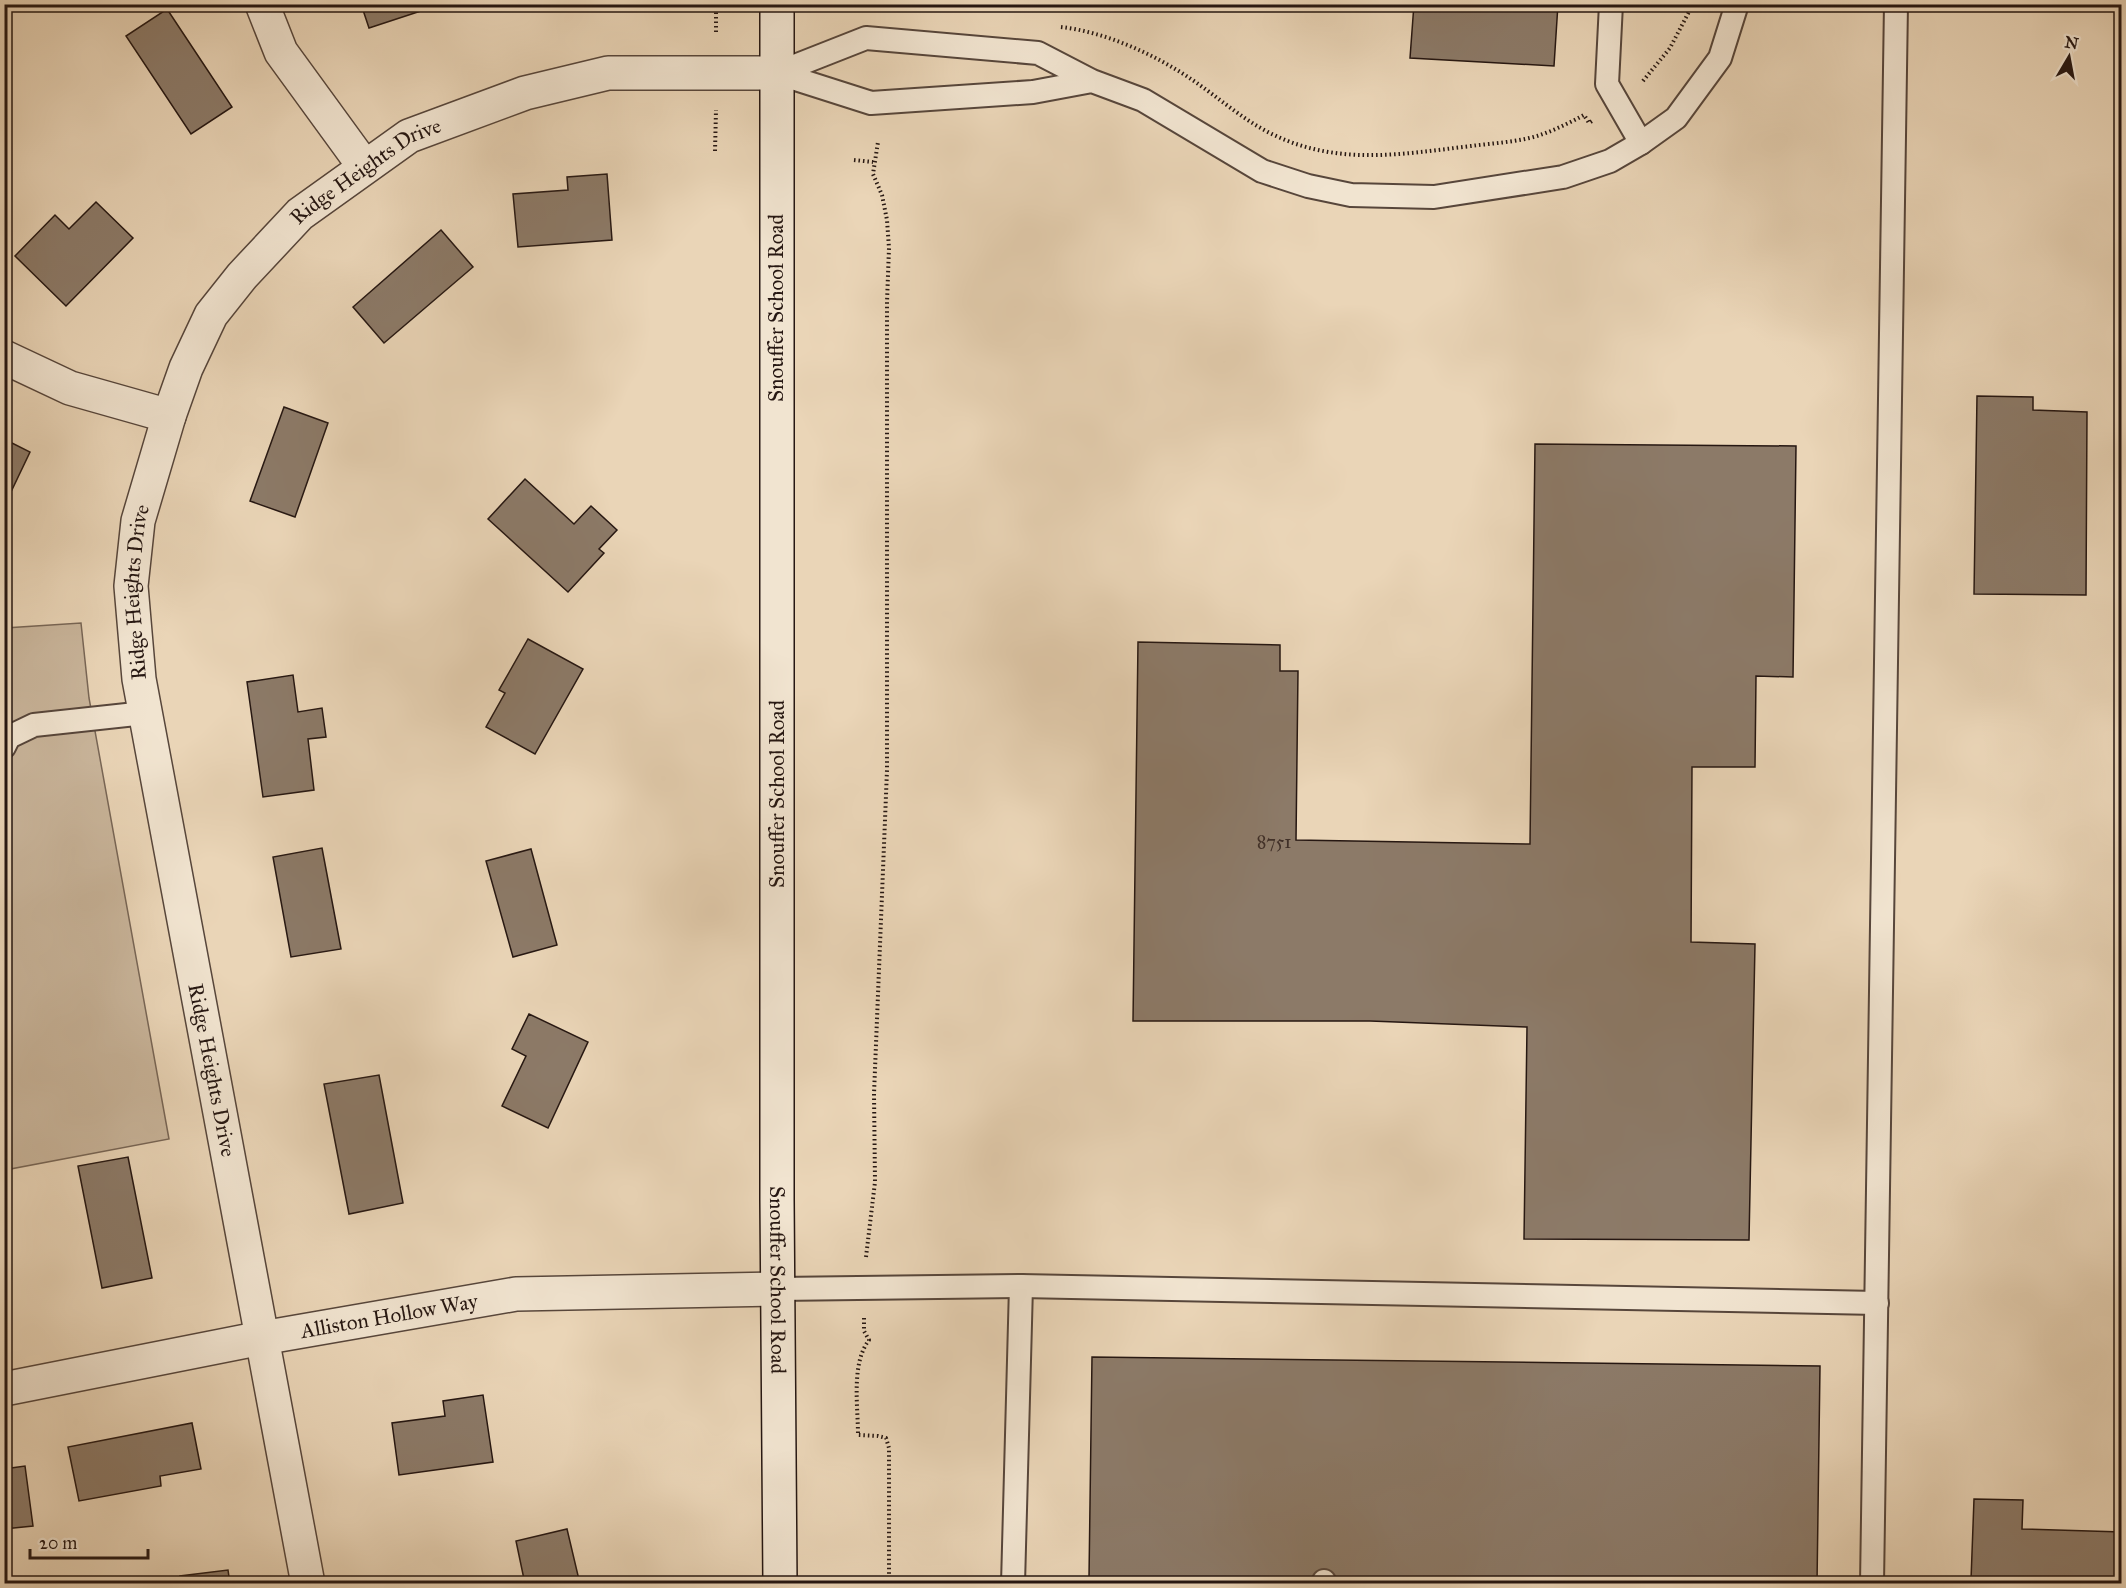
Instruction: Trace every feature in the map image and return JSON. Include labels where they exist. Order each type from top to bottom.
[{"type":"street","points":[[262,4],[281,52],[364,166]]},
{"type":"street","name":"Snouffer School Road","points":[[777,4],[780,1584]]},
{"type":"street","name":"Ridge Heights Drive","points":[[308,1584],[139,679],[131,586],[138,521],[169,416],[186,368],[211,315],[242,276],[300,214],[409,136],[525,93],[609,73],[777,73]]},
{"type":"street","points":[[4,357],[70,388],[169,416]]},
{"type":"street","name":"Alliston Hollow Way","points":[[4,1389],[262,1338],[516,1294],[778,1289]]},
{"type":"lane","points":[[1611,4],[1606,84],[1641,142]]},
{"type":"lane","points":[[777,73],[866,38],[1038,53],[1092,81],[1143,100],[1262,171],[1308,186],[1351,195],[1434,197],[1563,177],[1610,161],[1641,142],[1676,118],[1720,58],[1737,4]]},
{"type":"lane","points":[[1872,1584],[1896,4]]},
{"type":"lane","points":[[777,73],[871,103],[1033,92],[1092,81]]},
{"type":"lane","points":[[4,747],[9,737],[34,725],[145,713]]},
{"type":"lane","points":[[778,1289],[1021,1286],[1877,1303]]},
{"type":"lane","points":[[1013,1584],[1021,1286]]},
{"type":"path","points":[[716,4],[716,32]]},
{"type":"path","points":[[920,4],[951,12]]},
{"type":"path","points":[[1056,26],[1104,36],[1144,53],[1188,77],[1274,135],[1319,150],[1349,156],[1383,156],[1541,135],[1584,115],[1588,123],[1618,104],[1640,85],[1670,48],[1693,4]]},
{"type":"path","points":[[715,151],[716,110]]},
{"type":"path","points":[[866,1248],[875,1182],[874,1094],[887,770],[886,302],[889,248],[882,195],[873,174],[873,162],[878,142]]},
{"type":"path","points":[[854,160],[873,162]]},
{"type":"path","points":[[864,1331],[869,1340],[863,1348],[858,1372],[858,1435],[886,1438],[889,1448],[889,1584]]},
{"type":"shaded area","points":[[81,623],[89,698],[169,1139],[5,1170],[5,628]]},
{"type":"building","points":[[361,4],[432,4],[433,7],[369,28]]},
{"type":"building","points":[[1414,4],[1558,4],[1554,66],[1410,58]]},
{"type":"building","points":[[167,9],[232,107],[191,134],[126,36]]},
{"type":"building","points":[[607,174],[612,240],[518,247],[513,194],[568,190],[567,177]]},
{"type":"building","points":[[96,202],[133,238],[66,306],[15,256],[55,215],[69,229]]},
{"type":"building","points":[[441,230],[473,267],[384,343],[353,307]]},
{"type":"building","points":[[1977,396],[2033,397],[2033,410],[2087,412],[2086,595],[1974,594]]},
{"type":"building","points":[[284,407],[328,423],[295,517],[250,501]]},
{"type":"building","points":[[4,439],[30,452],[9,496],[4,494]]},
{"type":"building","points":[[1535,444],[1796,446],[1793,677],[1756,676],[1755,767],[1692,767],[1691,942],[1755,944],[1749,1240],[1524,1239],[1527,1027],[1370,1021],[1133,1021],[1138,642],[1280,645],[1280,671],[1298,671],[1296,840],[1530,844]]},
{"type":"building","points":[[525,479],[574,524],[591,506],[617,530],[599,549],[604,553],[568,592],[488,519]]},
{"type":"building","points":[[528,639],[583,669],[535,754],[486,727],[505,693],[499,690]]},
{"type":"building","points":[[293,675],[298,712],[322,708],[326,737],[308,739],[314,790],[263,797],[247,682]]},
{"type":"building","points":[[322,848],[341,949],[291,957],[273,857]]},
{"type":"building","points":[[531,849],[557,945],[513,957],[486,861]]},
{"type":"building","points":[[529,1014],[588,1042],[548,1128],[502,1106],[526,1056],[512,1049]]},
{"type":"building","points":[[379,1075],[403,1203],[349,1214],[324,1084]]},
{"type":"building","points":[[128,1157],[152,1278],[102,1288],[78,1166]]},
{"type":"building","points":[[1092,1357],[1820,1366],[1817,1584],[1506,1584],[1089,1578]]},
{"type":"building","points":[[483,1395],[493,1462],[399,1475],[392,1423],[445,1416],[443,1401]]},
{"type":"building","points":[[192,1423],[201,1469],[160,1476],[161,1486],[79,1501],[68,1447]]},
{"type":"building","points":[[25,1466],[33,1526],[4,1529],[4,1469]]},
{"type":"building","points":[[1974,1499],[2023,1500],[2022,1529],[2122,1532],[2122,1584],[1971,1580]]},
{"type":"building","points":[[567,1529],[580,1584],[525,1584],[516,1541]]},
{"type":"building","points":[[228,1570],[230,1584],[181,1584],[180,1576]]}]
